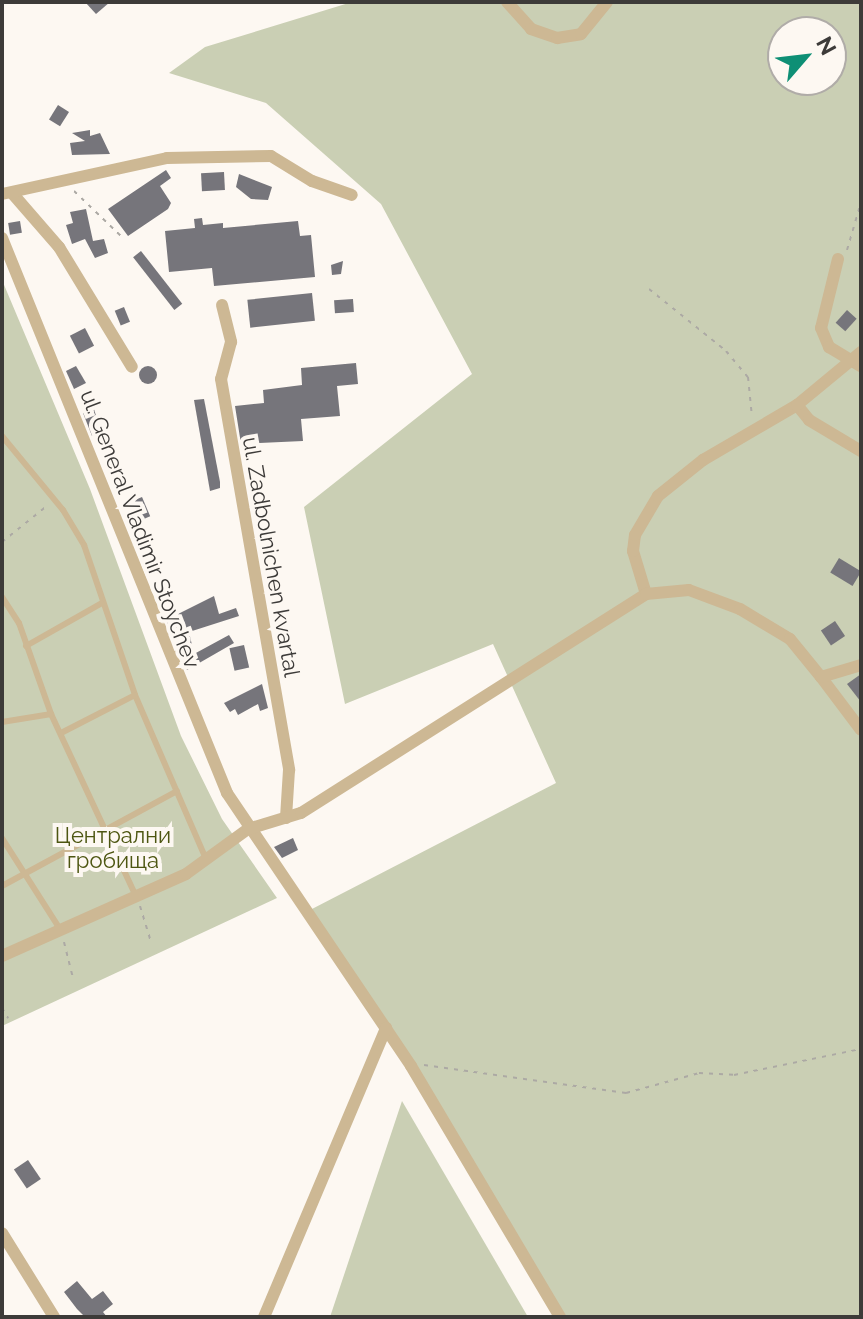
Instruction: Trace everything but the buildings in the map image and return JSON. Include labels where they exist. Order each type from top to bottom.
[{"type":"street","points":[[507,2],[531,29],[557,38],[581,34],[607,2]]},
{"type":"street","points":[[7,193],[64,183],[167,158],[271,156],[312,181],[352,195]]},
{"type":"street","points":[[7,193],[59,247],[132,367]]},
{"type":"street","name":"ul. General Vladimir Stoychev","points":[[2,238],[206,750],[248,829],[411,1066],[560,1317]]},
{"type":"street","points":[[838,259],[821,328],[829,347],[858,359]]},
{"type":"street","name":"ul. Zadbolnichen kvartal","points":[[222,305],[231,342],[221,379],[289,770],[286,818]]},
{"type":"street","points":[[646,594],[633,551],[644,515],[676,478],[797,405],[858,359]]},
{"type":"street","points":[[797,405],[809,420],[861,451]]},
{"type":"street","points":[[2,956],[62,933],[137,898],[207,861],[248,829],[286,818],[646,594],[689,590],[740,609],[790,639],[861,730]]},
{"type":"street","points":[[821,677],[861,665]]},
{"type":"street","points":[[264,1317],[386,1028]]},
{"type":"street","points":[[2,1233],[54,1317]]},
{"type":"lane","points":[[2,436],[55,499],[84,545],[135,695],[207,861]]},
{"type":"lane","points":[[2,597],[26,646],[51,714],[137,898]]},
{"type":"lane","points":[[26,646],[102,603]]},
{"type":"lane","points":[[61,733],[135,695]]},
{"type":"lane","points":[[2,722],[51,714]]},
{"type":"lane","points":[[2,886],[177,791]]},
{"type":"lane","points":[[2,838],[62,933]]},
{"type":"path","points":[[64,183],[124,239]]},
{"type":"path","points":[[838,259],[848,249],[861,202]]},
{"type":"path","points":[[649,289],[726,351],[748,377],[753,430]]},
{"type":"path","points":[[2,542],[55,499]]},
{"type":"path","points":[[137,898],[151,942]]},
{"type":"path","points":[[62,933],[73,978]]},
{"type":"path","points":[[2,1008],[8,1018]]},
{"type":"path","points":[[411,1066],[443,1064],[530,1083],[626,1093],[699,1073],[734,1075],[861,1049]]},
{"type":"green space","points":[[352,2],[861,2],[861,1317],[559,1317],[310,910],[556,783],[493,644],[345,704],[304,507],[472,374],[381,204],[266,103],[169,73],[205,47]]},
{"type":"green space","name":"Централни гробища","points":[[2,280],[90,489],[181,736],[222,819],[277,898],[2,1026]]},
{"type":"green space","points":[[402,1101],[528,1317],[330,1317]]}]
